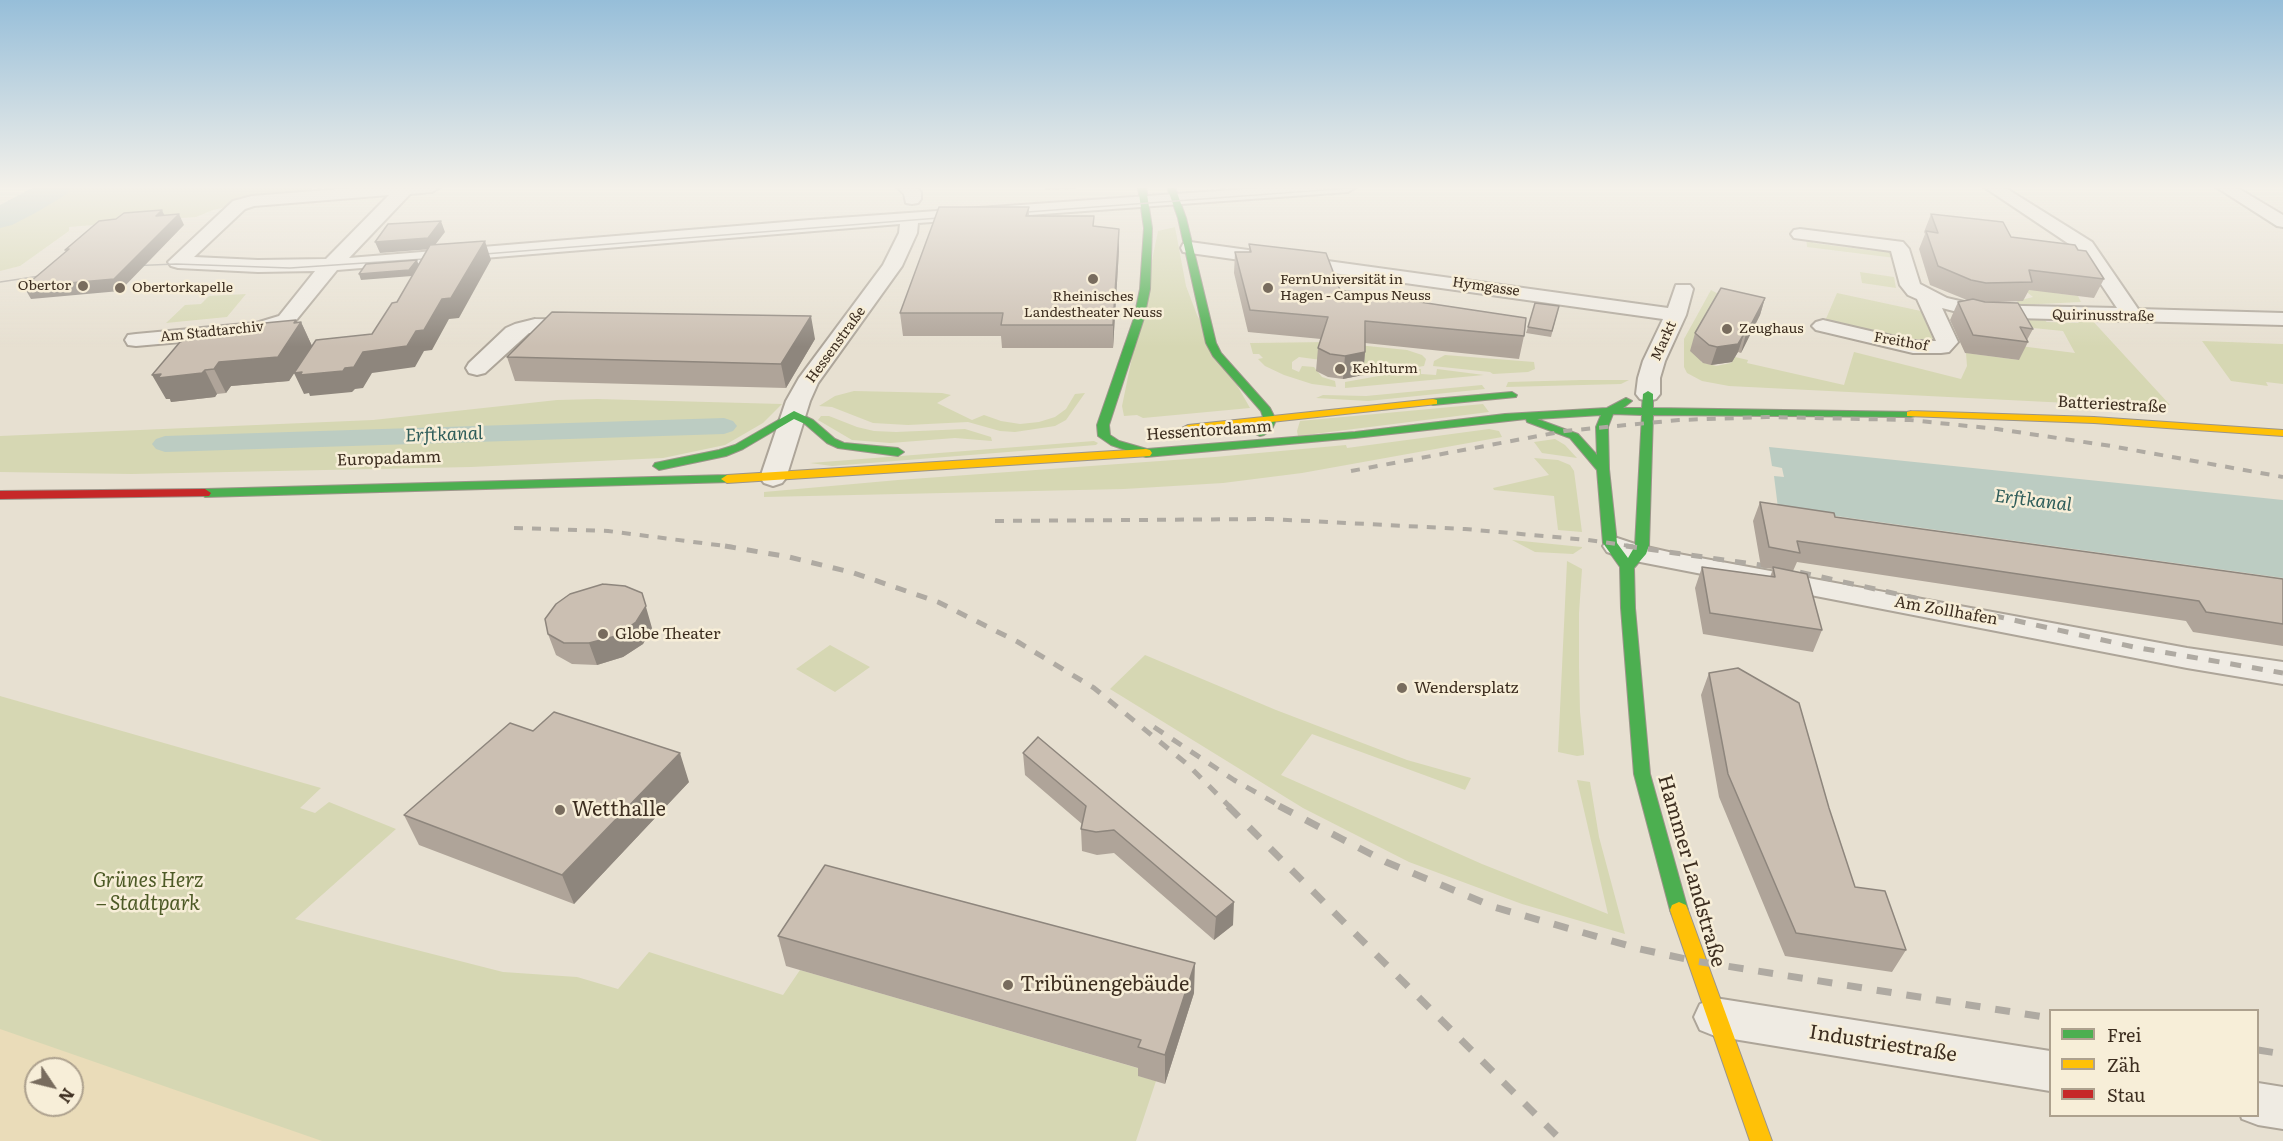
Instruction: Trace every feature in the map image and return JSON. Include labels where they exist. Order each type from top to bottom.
[{"type":"main road","points":[[1147,240],[1145,289],[1131,344],[1099,436],[1124,447],[1153,452]]},
{"type":"main road","points":[[1188,240],[1211,343],[1224,362],[1266,410],[1270,420],[1268,427],[1260,432],[1218,448]]},
{"type":"main road","points":[[1224,362],[1266,390]]},
{"type":"main road","points":[[1608,393],[1651,400]]},
{"type":"main road","name":"Hessentordamm","points":[[1177,429],[1370,407],[1530,394]]},
{"type":"main road","name":"Batteriestraße","points":[[1741,398],[1879,406],[1939,414]]},
{"type":"main road","points":[[1584,400],[1610,411],[1629,424],[1645,441]]},
{"type":"main road","name":"Hessentordamm","points":[[777,465],[1218,448],[1509,417],[1610,411],[1651,400]]},
{"type":"main road","name":"Batteriestraße","points":[[1651,400],[2106,421],[2283,433]]},
{"type":"main road","name":"Hammer Landstraße","points":[[1651,400],[1645,441],[1642,546],[1633,561],[1628,608],[1636,718],[1645,790],[1683,926],[1761,1141]]},
{"type":"main road","points":[[1300,401],[1370,407]]},
{"type":"main road","points":[[1610,411],[1602,427],[1603,469],[1610,543]]},
{"type":"main road","points":[[654,467],[739,447],[794,414],[809,422],[831,441],[842,446],[904,451],[833,457]]},
{"type":"main road","points":[[1509,417],[1535,421],[1565,431],[1582,443],[1603,469]]},
{"type":"main road","name":"Hessentordamm","points":[[1099,436],[1135,433]]},
{"type":"main road","name":"Europadamm","points":[[0,483],[179,481],[733,463]]},
{"type":"main road","name":"Europadamm","points":[[0,495],[166,494],[777,465]]},
{"type":"main road","points":[[119,480],[179,481]]},
{"type":"street","points":[[201,240],[178,262],[258,266],[332,265],[555,240]]},
{"type":"street","name":"Am Stadtarchiv","points":[[136,340],[258,328],[279,323],[290,316],[316,281],[356,240]]},
{"type":"street","name":"Hessenstraße","points":[[777,465],[807,383],[892,266],[904,240]]},
{"type":"street","name":"Freithof","points":[[1824,326],[1913,347],[1941,347],[1947,342],[1926,297],[1910,285],[1900,249],[1896,246],[1850,240]]},
{"type":"street","points":[[2076,240],[2085,246],[2132,316]]},
{"type":"street","name":"Hymgasse","points":[[1190,248],[1676,315]]},
{"type":"street","name":"Markt","points":[[1651,400],[1649,378],[1654,361],[1676,315],[1683,289]]},
{"type":"street","name":"Quirinusstraße","points":[[1926,297],[1957,308],[1996,314],[2283,319]]},
{"type":"street","points":[[477,368],[522,328],[535,325],[594,326]]},
{"type":"street","points":[[823,330],[846,331]]},
{"type":"street","name":"Am Zollhafen","points":[[1610,543],[1633,561],[2022,625],[2187,658],[2283,673]]},
{"type":"street","name":"Industriestraße","points":[[1715,1017],[2049,1071]]},
{"type":"street","points":[[2259,1104],[2283,1108]]},
{"type":"green space","points":[[0,240],[56,240],[20,266],[0,271]]},
{"type":"green space","points":[[1156,240],[1177,240],[1186,286],[1197,315],[1250,408],[1143,418],[1137,415],[1124,416],[1122,406]]},
{"type":"green space","points":[[1806,240],[1876,251],[1876,246],[1881,246],[1894,252],[1895,258],[1807,247]]},
{"type":"green space","points":[[1860,272],[1894,277],[1896,288],[1862,283]]},
{"type":"green space","points":[[2015,277],[2055,293],[2078,296],[2081,302],[2019,305],[2017,301],[2033,297],[2023,289]]},
{"type":"green space","points":[[1711,290],[1724,297],[1701,362],[1716,366],[1731,363],[1735,357],[1748,360],[1747,363],[1844,385],[1854,352],[1961,379],[1967,366],[1966,353],[2019,360],[2012,345],[2075,353],[2063,331],[2033,328],[2026,317],[2040,317],[2047,322],[2079,323],[2074,318],[2090,318],[2170,405],[2108,405],[1729,386],[1702,381],[1687,373],[1684,367],[1684,339]]},
{"type":"green space","points":[[1837,293],[1921,311],[1933,339],[1920,343],[1825,321]]},
{"type":"green space","points":[[246,294],[227,317],[166,323],[185,305],[201,304],[209,296]]},
{"type":"green space","points":[[2202,341],[2283,344],[2283,384],[2266,382],[2268,386],[2231,381]]},
{"type":"green space","points":[[1328,342],[1321,360],[1299,357],[1292,362],[1292,369],[1299,372],[1302,366],[1314,367],[1322,377],[1335,381],[1336,387],[1312,384],[1265,366],[1258,359],[1263,358],[1259,354],[1253,354],[1250,343]]},
{"type":"green space","points":[[1348,344],[1407,350],[1422,355],[1426,359],[1424,366],[1358,376]]},
{"type":"green space","points":[[1445,355],[1534,362],[1535,369],[1528,372],[1493,374],[1433,366],[1434,361]]},
{"type":"green space","points":[[1421,369],[1421,374],[1436,375],[1437,369],[1484,375],[1345,388],[1345,382]]},
{"type":"green space","points":[[1629,380],[1621,384],[1506,387],[1508,382]]},
{"type":"green space","points":[[1482,385],[1485,389],[1368,401],[1316,398],[1323,395],[1366,396]]},
{"type":"green space","points":[[854,391],[942,393],[951,395],[937,403],[972,420],[984,415],[1020,424],[1055,417],[1066,409],[1075,394],[1085,393],[1066,420],[1055,426],[1015,432],[1000,431],[968,422],[908,425],[873,423],[832,407],[819,406],[835,396]]},
{"type":"green space","points":[[557,400],[782,404],[763,423],[725,445],[663,458],[471,467],[132,474],[0,472],[0,436],[373,420]],"holes":[[[725,423],[721,430],[585,432],[159,448],[168,440],[588,425]]]},
{"type":"green space","points":[[1483,404],[1489,412],[1298,436],[1297,431],[1300,421]]},
{"type":"green space","points":[[821,416],[829,416],[874,431],[965,429],[991,437],[992,441],[955,438],[890,443],[852,440],[818,420]]},
{"type":"green space","points":[[1489,429],[1499,431],[1502,437],[1302,473],[1223,483],[1124,489],[764,497],[764,492],[898,480],[1346,445],[1347,448]]},
{"type":"green space","points":[[1555,439],[1565,445],[1577,458],[1542,453],[1534,442]]},
{"type":"green space","points":[[1094,441],[1098,443],[1096,445],[832,466],[810,463]]},
{"type":"green space","points":[[1534,458],[1558,460],[1570,465],[1574,471],[1582,532],[1558,530],[1554,496],[1494,490],[1493,488],[1549,475]]},
{"type":"green space","points":[[1512,540],[1582,548],[1573,554],[1535,552]]},
{"type":"green space","points":[[1567,561],[1582,569],[1579,667],[1584,755],[1577,756],[1558,752]]},
{"type":"green space","points":[[830,645],[870,667],[835,692],[796,669]]},
{"type":"green space","points":[[1145,655],[1276,710],[1407,760],[1471,778],[1465,790],[1312,734],[1281,775],[1482,864],[1608,914],[1577,780],[1590,782],[1599,837],[1625,934],[1522,904],[1409,862],[1303,808],[1110,689]]},
{"type":"green space","name":"Grünes Herz – Stadtpark","points":[[0,696],[321,788],[300,808],[315,813],[329,802],[396,829],[295,919],[503,972],[577,977],[618,989],[649,952],[783,995],[800,970],[1141,1069],[1139,1076],[1156,1081],[1136,1141],[0,1141]]},
{"type":"sand","points":[[0,1029],[80,1057],[24,1057],[24,1117],[84,1117],[84,1058],[322,1141],[0,1141]]},
{"type":"water","points":[[1769,447],[2283,500],[2283,578],[1778,508],[1774,476],[1784,477],[1782,468],[1772,466]]},
{"type":"building","points":[[76,240],[153,240],[114,279],[24,287],[69,249],[65,250]]},
{"type":"building","points":[[927,240],[1118,240],[1113,325],[1001,325],[1003,313],[900,313]]},
{"type":"building","points":[[1929,240],[2037,240],[2075,245],[2078,250],[2086,251],[2104,279],[2029,270],[2032,282],[1986,283],[1971,280],[1938,266]]},
{"type":"building","points":[[485,241],[451,298],[442,299],[424,330],[416,331],[407,346],[363,352],[354,367],[345,368],[343,371],[300,375],[302,372],[294,373],[316,340],[372,334],[392,303],[397,302],[430,245]]},
{"type":"building","points":[[1249,244],[1326,253],[1340,290],[1526,318],[1524,336],[1365,321],[1365,352],[1345,356],[1330,354],[1318,348],[1328,317],[1250,310],[1235,252],[1251,252]]},
{"type":"building","points":[[417,260],[409,270],[359,274],[366,264]]},
{"type":"building","name":"Zeughaus","points":[[1721,288],[1765,298],[1746,334],[1738,344],[1717,347],[1709,345],[1695,333]]},
{"type":"building","points":[[1973,299],[1985,302],[2018,303],[2033,329],[2020,327],[2028,342],[1973,335],[1958,302]]},
{"type":"building","points":[[1535,303],[1559,306],[1552,331],[1528,327]]},
{"type":"building","points":[[552,312],[811,316],[781,364],[507,357]]},
{"type":"building","points":[[296,320],[294,323],[301,322],[278,357],[219,362],[214,369],[205,370],[202,373],[158,378],[161,374],[152,375],[180,342],[188,339],[247,333],[254,324]]},
{"type":"building","points":[[1760,502],[1834,513],[1835,517],[2283,579],[2283,624],[2206,612],[2199,601],[1797,541],[1800,553],[1769,547]]},
{"type":"building","points":[[1702,567],[1775,577],[1773,567],[1807,574],[1822,630],[1710,613]]},
{"type":"building","points":[[603,584],[625,586],[642,593],[646,606],[636,622],[616,636],[589,643],[564,643],[548,634],[545,619],[556,604],[570,594]]},
{"type":"building","points":[[1738,668],[1799,703],[1829,808],[1855,887],[1885,891],[1906,950],[1796,933],[1728,774],[1709,673]]},
{"type":"building","name":"Wetthalle","points":[[554,712],[680,753],[562,875],[404,815],[510,723],[533,731]]},
{"type":"building","points":[[1038,737],[1234,902],[1216,917],[1114,830],[1096,832],[1081,829],[1086,806],[1023,753]]},
{"type":"building","name":"Tribünengebäude","points":[[825,865],[1195,963],[1165,1055],[1138,1047],[1141,1040],[778,936]]},
{"type":"waterway","name":"Erftkanal","points":[[165,444],[724,426]]},
{"type":"tram line","points":[[472,255],[658,240]]},
{"type":"tram line","points":[[128,266],[176,264],[290,268],[439,258]]},
{"type":"tram line","points":[[0,282],[53,274]]},
{"type":"railway","points":[[1351,471],[1565,431],[1679,420],[1767,417],[1910,420],[1997,429],[2111,446],[2283,477]]},
{"type":"railway","points":[[995,521],[1269,519],[1465,529],[1588,540],[1637,547]]},
{"type":"railway","points":[[514,528],[608,531],[733,547]]},
{"type":"railway","points":[[725,546],[789,557],[854,573],[938,602],[1018,642],[1094,688],[1187,764],[1230,807]]},
{"type":"railway","points":[[1626,546],[1781,568],[2134,647],[2283,673]]},
{"type":"railway","points":[[1154,727],[1234,780],[1282,807]]},
{"type":"railway","points":[[1228,806],[1562,1141]]},
{"type":"railway","points":[[1279,806],[1386,862],[1494,907],[1640,949],[1695,961],[2049,1018]]},
{"type":"railway","points":[[2259,1050],[2283,1054]]},
{"type":"traffic: fast","points":[[1142,451],[1115,443],[1104,436],[1103,425],[1139,318],[1145,289],[1147,240]]},
{"type":"traffic: fast","points":[[1187,240],[1211,343],[1217,354],[1266,410],[1270,420],[1268,427],[1260,433]]},
{"type":"traffic: fast","points":[[1627,567],[1639,554],[1642,546],[1648,394]]},
{"type":"traffic: fast","points":[[1433,402],[1512,395]]},
{"type":"traffic: fast","points":[[1626,401],[1610,411],[1604,418],[1602,427],[1603,469],[1610,543],[1627,567],[1628,608],[1642,774],[1679,910]]},
{"type":"traffic: fast","points":[[1146,453],[1355,435],[1505,417],[1610,411],[1911,414]]},
{"type":"traffic: fast","points":[[659,466],[722,453],[739,447],[794,414],[809,422],[831,441],[842,446],[898,452]]},
{"type":"traffic: fast","points":[[1531,420],[1574,436],[1603,469]]},
{"type":"traffic: fast","points":[[205,493],[727,479]]},
{"type":"traffic: slow","points":[[1188,428],[1433,402]]},
{"type":"traffic: slow","points":[[1911,414],[2094,420],[2283,433]]},
{"type":"traffic: slow","points":[[727,479],[1146,453]]},
{"type":"traffic: slow","points":[[1679,910],[1761,1141]]},
{"type":"traffic: jam","points":[[0,495],[205,493]]},
{"type":"place","name":"Rheinisches Landestheater Neuss","points":[[1093,279]]},
{"type":"place","name":"Obertor","points":[[83,286]]},
{"type":"place","name":"Obertorkapelle","points":[[120,288]]},
{"type":"place","name":"FernUniversität in Hagen - Campus Neuss","points":[[1268,288]]},
{"type":"place","name":"Zeughaus","points":[[1727,329]]},
{"type":"place","name":"Kehlturm","points":[[1340,369]]},
{"type":"place","name":"Globe Theater","points":[[603,634]]},
{"type":"place","name":"Wendersplatz","points":[[1402,688]]},
{"type":"place","name":"Wetthalle","points":[[560,810]]},
{"type":"place","name":"Tribünengebäude","points":[[1008,985]]}]
